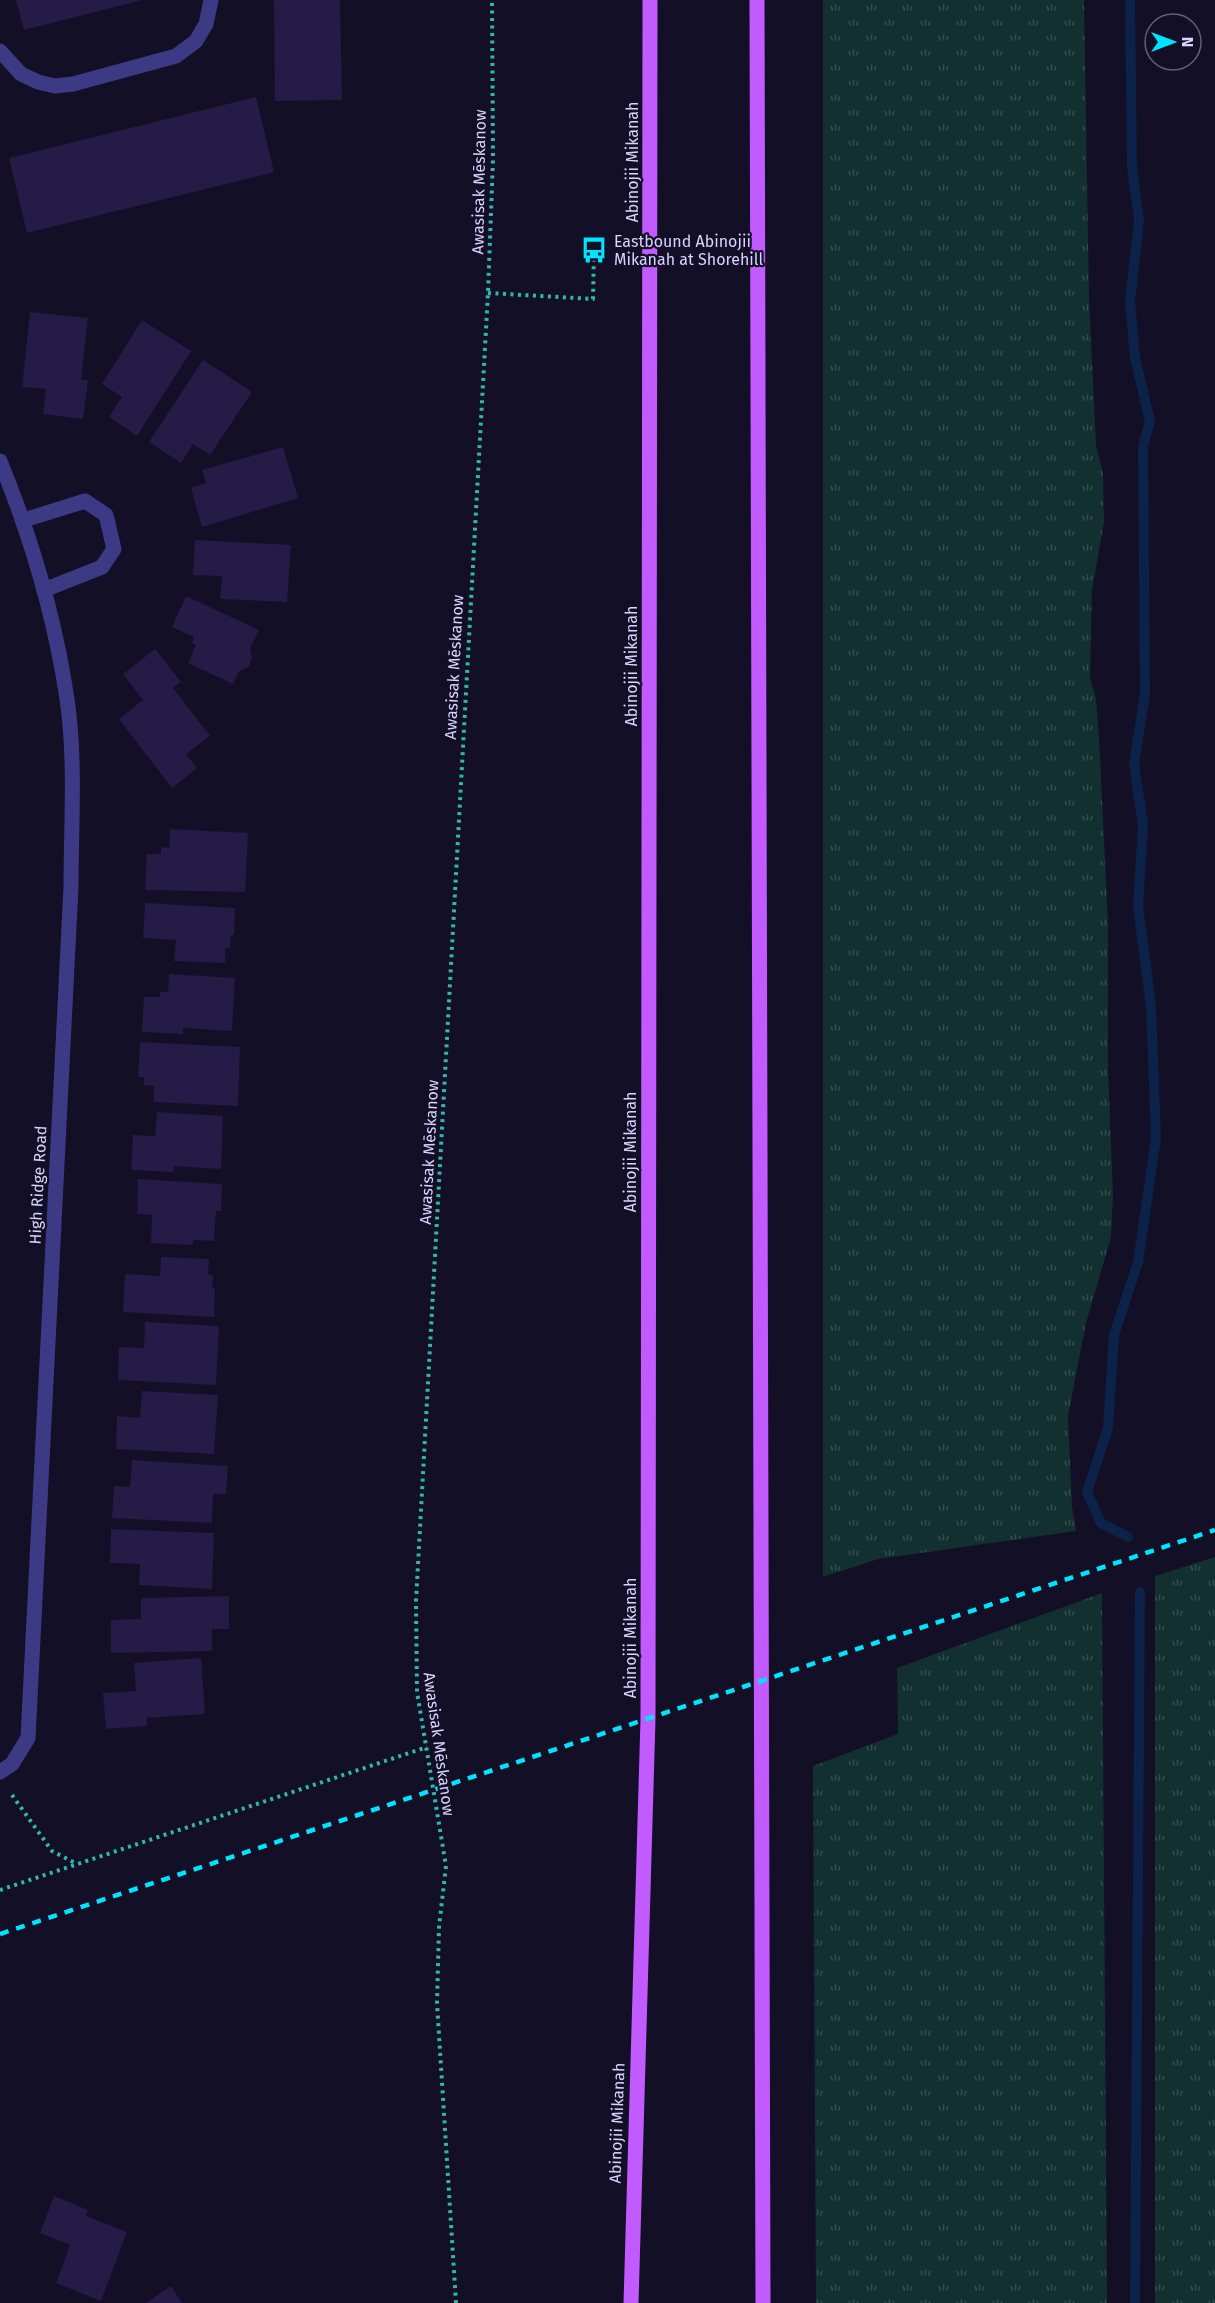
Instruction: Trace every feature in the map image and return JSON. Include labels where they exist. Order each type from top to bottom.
[{"type":"main road","name":"Abinojii Mikanah","points":[[632,2303],[648,1719],[650,0]]},
{"type":"main road","points":[[757,0],[763,2303]]},
{"type":"street","points":[[0,51],[21,74],[38,82],[55,86],[73,84],[176,56],[196,41],[206,24],[211,0]]},
{"type":"street","name":"High Ridge Road","points":[[0,461],[24,520],[44,590],[67,700],[72,781],[71,887],[28,1738],[12,1764],[0,1772]]},
{"type":"street","points":[[24,520],[85,501],[106,515],[114,549],[102,567],[44,590]]},
{"type":"path","name":"Awasisak Mēskanow","points":[[456,2303],[437,2003],[439,1928],[446,1866],[417,1692],[416,1601],[488,293],[493,159],[492,0]]},
{"type":"path","points":[[488,293],[593,299],[594,250]]},
{"type":"path","points":[[0,1890],[427,1747]]},
{"type":"path","points":[[7,1790],[52,1851],[77,1864]]},
{"type":"green space","points":[[823,0],[1084,0],[1089,297],[1096,445],[1103,473],[1104,522],[1092,590],[1090,678],[1096,698],[1099,738],[1108,922],[1108,1070],[1113,1194],[1111,1237],[1086,1323],[1068,1416],[1072,1507],[1076,1531],[878,1559],[823,1577]]},
{"type":"green space","points":[[1215,1557],[1215,2303],[1155,2303],[1155,1576]]},
{"type":"green space","points":[[1102,1593],[1107,2303],[816,2303],[813,1766],[898,1734],[897,1668]]},
{"type":"building","points":[[16,0],[139,0],[139,1],[24,30]]},
{"type":"building","points":[[274,0],[340,0],[342,100],[275,101]]},
{"type":"building","points":[[256,97],[274,172],[27,233],[9,158]]},
{"type":"building","points":[[30,312],[88,318],[81,380],[88,380],[83,419],[43,414],[46,389],[22,387]]},
{"type":"building","points":[[142,320],[191,351],[137,436],[109,417],[122,397],[102,384]]},
{"type":"building","points":[[203,360],[252,392],[210,455],[193,444],[181,463],[149,442]]},
{"type":"building","points":[[283,447],[298,498],[202,527],[191,488],[206,483],[202,470]]},
{"type":"building","points":[[195,540],[291,545],[287,602],[220,599],[222,576],[193,575]]},
{"type":"building","points":[[186,596],[259,630],[250,649],[252,658],[249,667],[239,671],[233,684],[188,663],[196,645],[192,643],[194,637],[172,627]]},
{"type":"building","points":[[155,649],[181,682],[173,688],[210,736],[186,754],[197,768],[172,788],[119,719],[143,700],[123,674]]},
{"type":"building","points":[[170,829],[248,833],[245,892],[145,890],[147,854],[161,854],[161,847],[169,848]]},
{"type":"building","points":[[145,903],[235,908],[234,935],[231,935],[230,948],[225,948],[225,963],[174,961],[176,940],[143,938]]},
{"type":"building","points":[[169,974],[235,978],[232,1031],[183,1028],[183,1034],[142,1032],[144,997],[160,997],[160,992],[168,992]]},
{"type":"building","points":[[140,1042],[240,1047],[238,1106],[154,1102],[154,1086],[144,1085],[144,1077],[138,1077]]},
{"type":"building","points":[[157,1112],[223,1116],[221,1169],[174,1166],[173,1172],[131,1170],[133,1135],[155,1136]]},
{"type":"building","points":[[138,1179],[222,1184],[221,1211],[216,1211],[214,1241],[193,1240],[193,1245],[151,1243],[152,1215],[137,1214]]},
{"type":"building","points":[[161,1257],[209,1259],[208,1274],[213,1275],[212,1288],[215,1288],[214,1317],[123,1312],[125,1274],[160,1276]]},
{"type":"building","points":[[145,1322],[219,1326],[216,1385],[118,1380],[119,1347],[144,1348]]},
{"type":"building","points":[[142,1391],[218,1395],[214,1454],[116,1449],[117,1416],[140,1418]]},
{"type":"building","points":[[132,1460],[228,1466],[226,1494],[213,1494],[212,1523],[112,1518],[114,1486],[130,1487]]},
{"type":"building","points":[[111,1529],[214,1533],[212,1589],[139,1585],[140,1564],[110,1563]]},
{"type":"building","points":[[229,1596],[229,1629],[212,1629],[212,1651],[111,1653],[111,1620],[141,1619],[141,1598]]},
{"type":"building","points":[[201,1658],[205,1714],[147,1718],[147,1726],[106,1729],[103,1693],[136,1691],[134,1663]]},
{"type":"building","points":[[54,2196],[88,2210],[86,2216],[127,2232],[101,2301],[56,2283],[70,2245],[40,2233]]},
{"type":"building","points":[[171,2286],[182,2303],[146,2303]]},
{"type":"waterway","points":[[1128,1537],[1101,1523],[1087,1492],[1108,1428],[1114,1335],[1138,1262],[1156,1138],[1151,1006],[1138,906],[1143,825],[1134,764],[1145,694],[1143,447],[1150,421],[1135,358],[1130,301],[1139,221],[1132,167],[1130,0]]},
{"type":"waterway","points":[[1135,2303],[1140,1592]]},
{"type":"railway","points":[[0,1934],[1215,1530]]},
{"type":"place","name":"Eastbound Abinojii Mikanah at Shorehill","points":[[594,250]]}]
